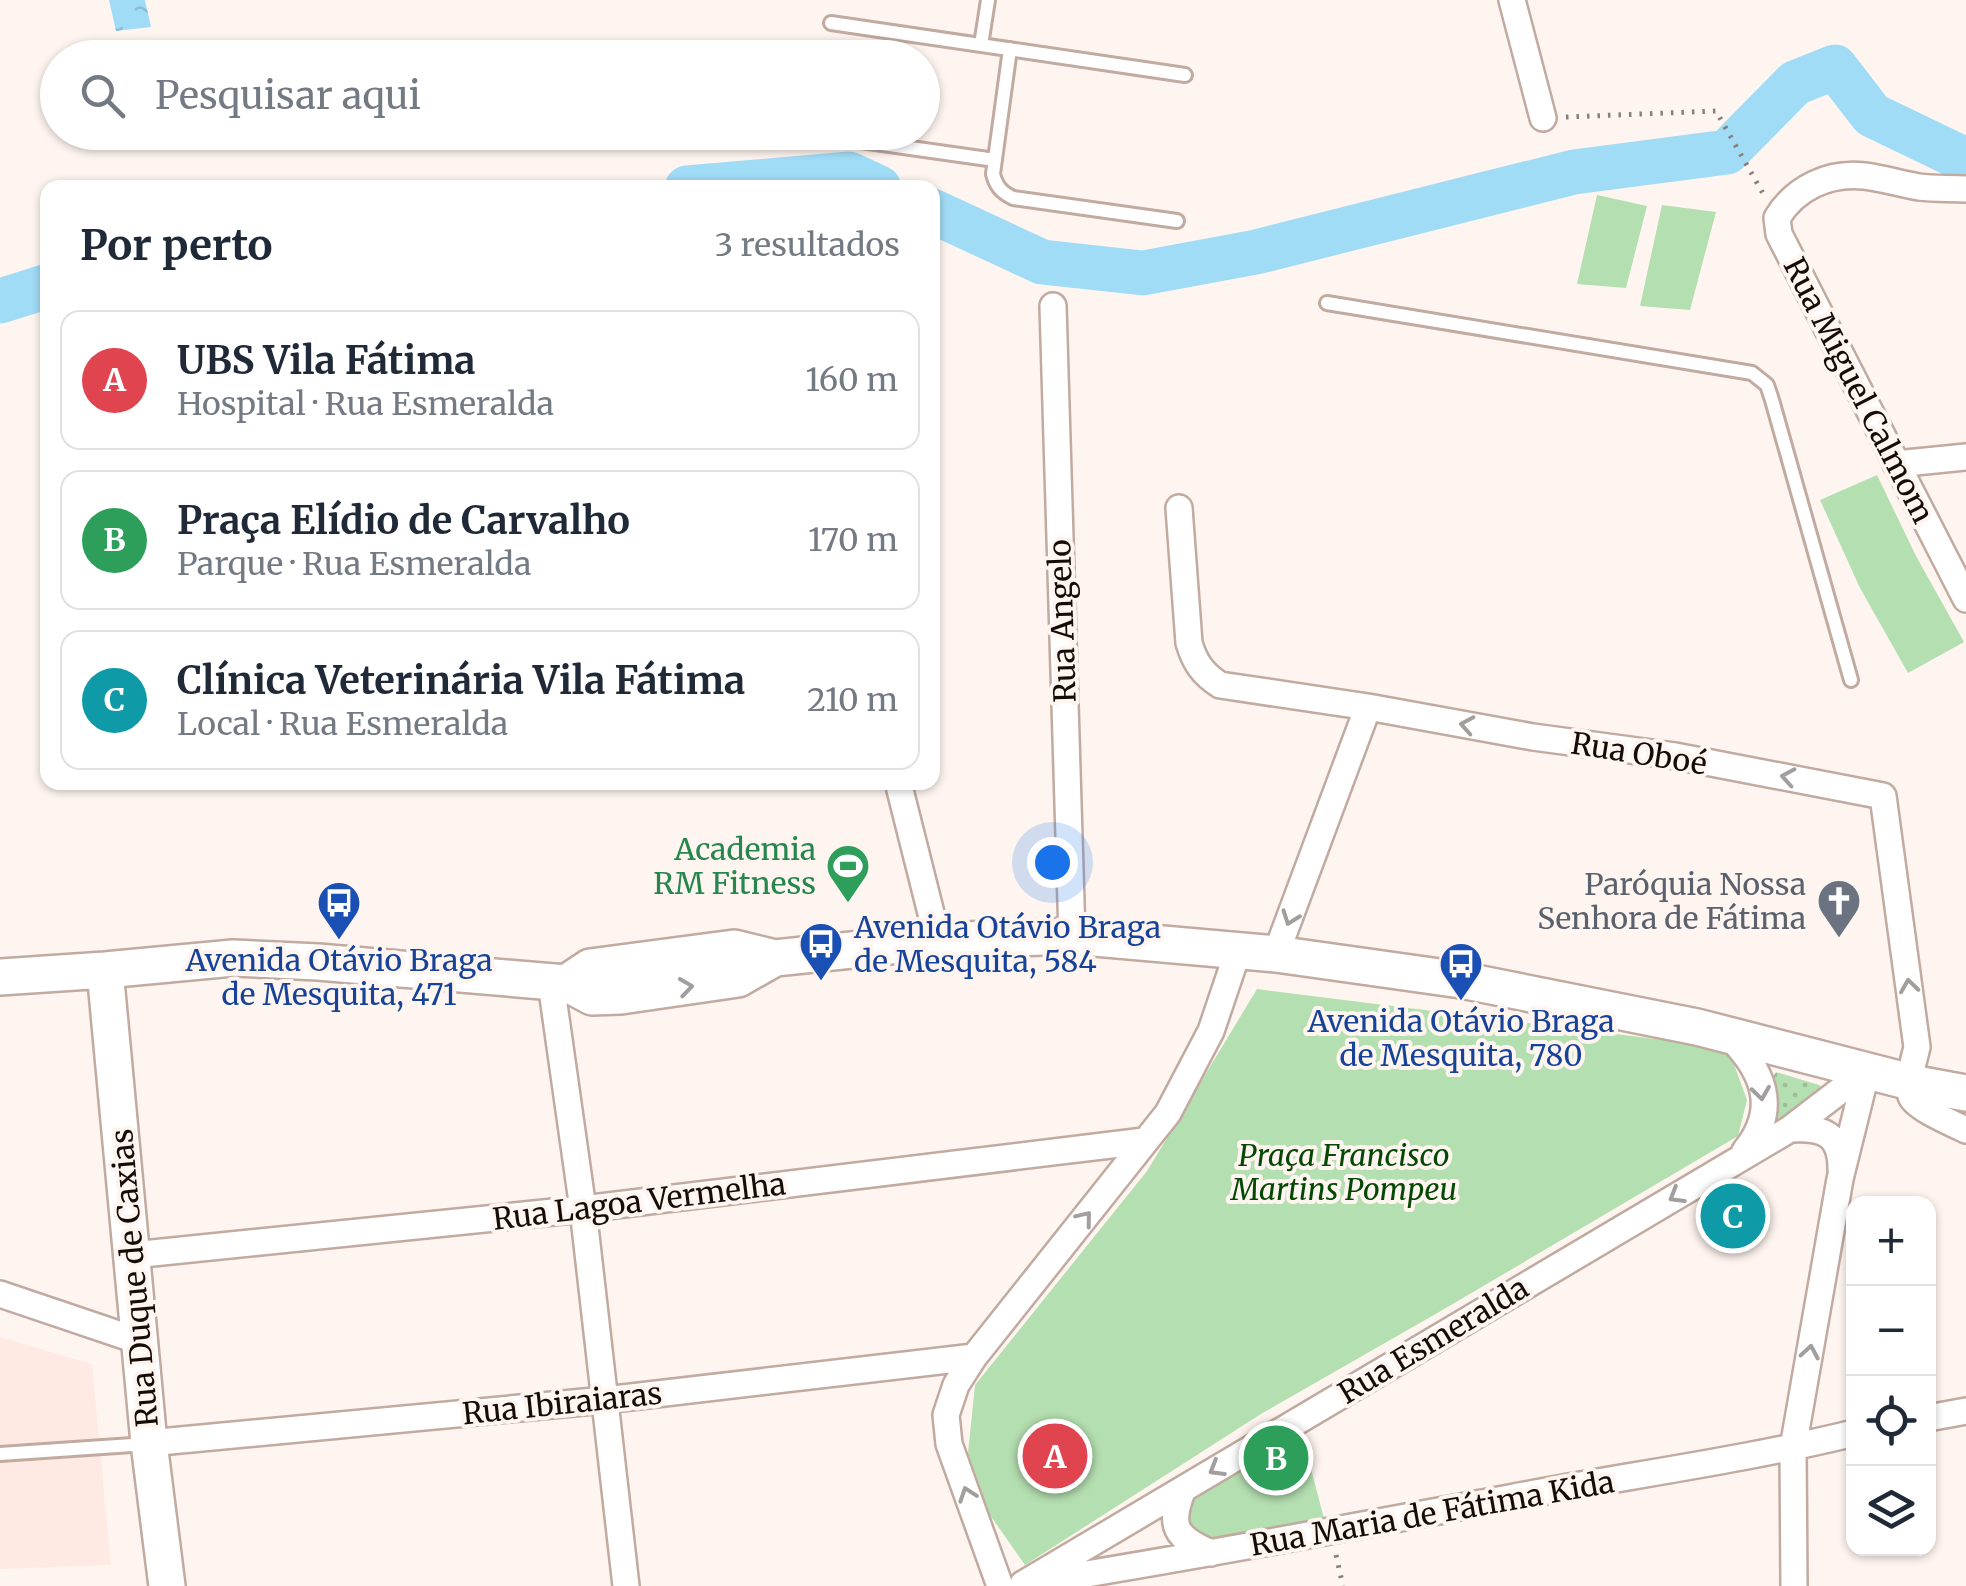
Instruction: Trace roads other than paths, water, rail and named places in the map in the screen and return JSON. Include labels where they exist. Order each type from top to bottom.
[{"type":"main road","points":[[0,977],[232,958],[559,983],[592,997],[622,996],[738,979],[776,958],[938,941],[1072,936],[1276,954],[1461,980],[1726,1033],[1966,1093]]},
{"type":"main road","name":"Rua Duque de Caxias","points":[[106,970],[149,1444],[167,1586]]},
{"type":"street","points":[[1512,0],[1543,118]]},
{"type":"street","name":"Rua Miguel Calmom","points":[[1966,189],[1919,187],[1862,175],[1838,176],[1793,197],[1778,226],[1966,599]]},
{"type":"street","name":"Rua Angelo","points":[[1052,306],[1072,936]]},
{"type":"street","points":[[1896,464],[1966,457]]},
{"type":"street","points":[[1179,508],[1189,644],[1194,660],[1206,676],[1220,684],[1368,708],[1276,954]]},
{"type":"street","name":"Rua Oboé","points":[[1368,708],[1533,737],[1675,756],[1883,796],[1918,1047],[1910,1082]]},
{"type":"street","points":[[900,790],[938,941]]},
{"type":"street","points":[[1011,1585],[950,1444],[946,1415],[956,1385],[974,1357],[1168,1113],[1211,1031],[1238,951]]},
{"type":"street","points":[[559,983],[626,1586]]},
{"type":"street","points":[[1726,1033],[1758,1074],[1764,1097],[1760,1132],[1740,1157]]},
{"type":"street","points":[[1840,1179],[1866,1070]]},
{"type":"street","name":"Rua Esmeralda","points":[[1011,1585],[1183,1489],[1790,1129],[1866,1070]]},
{"type":"street","points":[[1910,1082],[1910,1094],[1916,1103],[1966,1130]]},
{"type":"street","points":[[1790,1129],[1821,1130],[1832,1138],[1842,1164],[1793,1448],[1794,1586]]},
{"type":"street","name":"Rua Lagoa Vermelha","points":[[133,1255],[583,1209],[1144,1141]]},
{"type":"street","points":[[0,1294],[140,1341]]},
{"type":"street","name":"Rua Ibiraiaras","points":[[149,1444],[605,1400],[974,1357]]},
{"type":"street","points":[[1936,1417],[1966,1411]]},
{"type":"street","name":"Rua Maria de Fátima Kida","points":[[1011,1585],[1331,1533],[1846,1435]]},
{"type":"street","points":[[1183,1489],[1174,1520],[1189,1543],[1211,1553]]},
{"type":"lane","points":[[981,45],[988,0]]},
{"type":"lane","points":[[831,23],[1185,75]]},
{"type":"lane","points":[[1010,49],[993,174],[1002,193],[1013,198],[1177,221]]},
{"type":"lane","points":[[925,150],[996,160]]},
{"type":"lane","points":[[1327,303],[1752,373],[1767,386],[1772,400],[1851,680]]},
{"type":"lane","points":[[0,1454],[149,1444]]},
{"type":"water","points":[[109,0],[145,0],[151,27],[116,31]]},
{"type":"waterway","points":[[940,215],[1042,262],[1143,273],[1256,252],[1574,172],[1727,152],[1795,83],[1835,67],[1872,115],[1966,158]]},
{"type":"waterway","points":[[780,180],[849,174],[862,180]]},
{"type":"waterway","points":[[0,301],[40,288]]},
{"type":"place","name":"Academia RM Fitness","points":[[848,904]]},
{"type":"place","name":"Paróquia Nossa Senhora de Fátima","points":[[1839,939]]},
{"type":"place","name":"Avenida Otávio Braga de Mesquita, 471","points":[[339,941]]},
{"type":"place","name":"Avenida Otávio Braga de Mesquita, 584","points":[[821,982]]},
{"type":"place","name":"Avenida Otávio Braga de Mesquita, 780","points":[[1461,1002]]},
{"type":"place","name":"Clínica Veterinária Vila Fátima","points":[[1733,1216]]},
{"type":"place","name":"UBS Vila Fátima","points":[[1055,1456]]},
{"type":"place","name":"Praça Elídio de Carvalho","points":[[1276,1458]]},
{"type":"park label","name":"Praça Francisco Martins Pompeu","points":[[1344,1172]]}]
